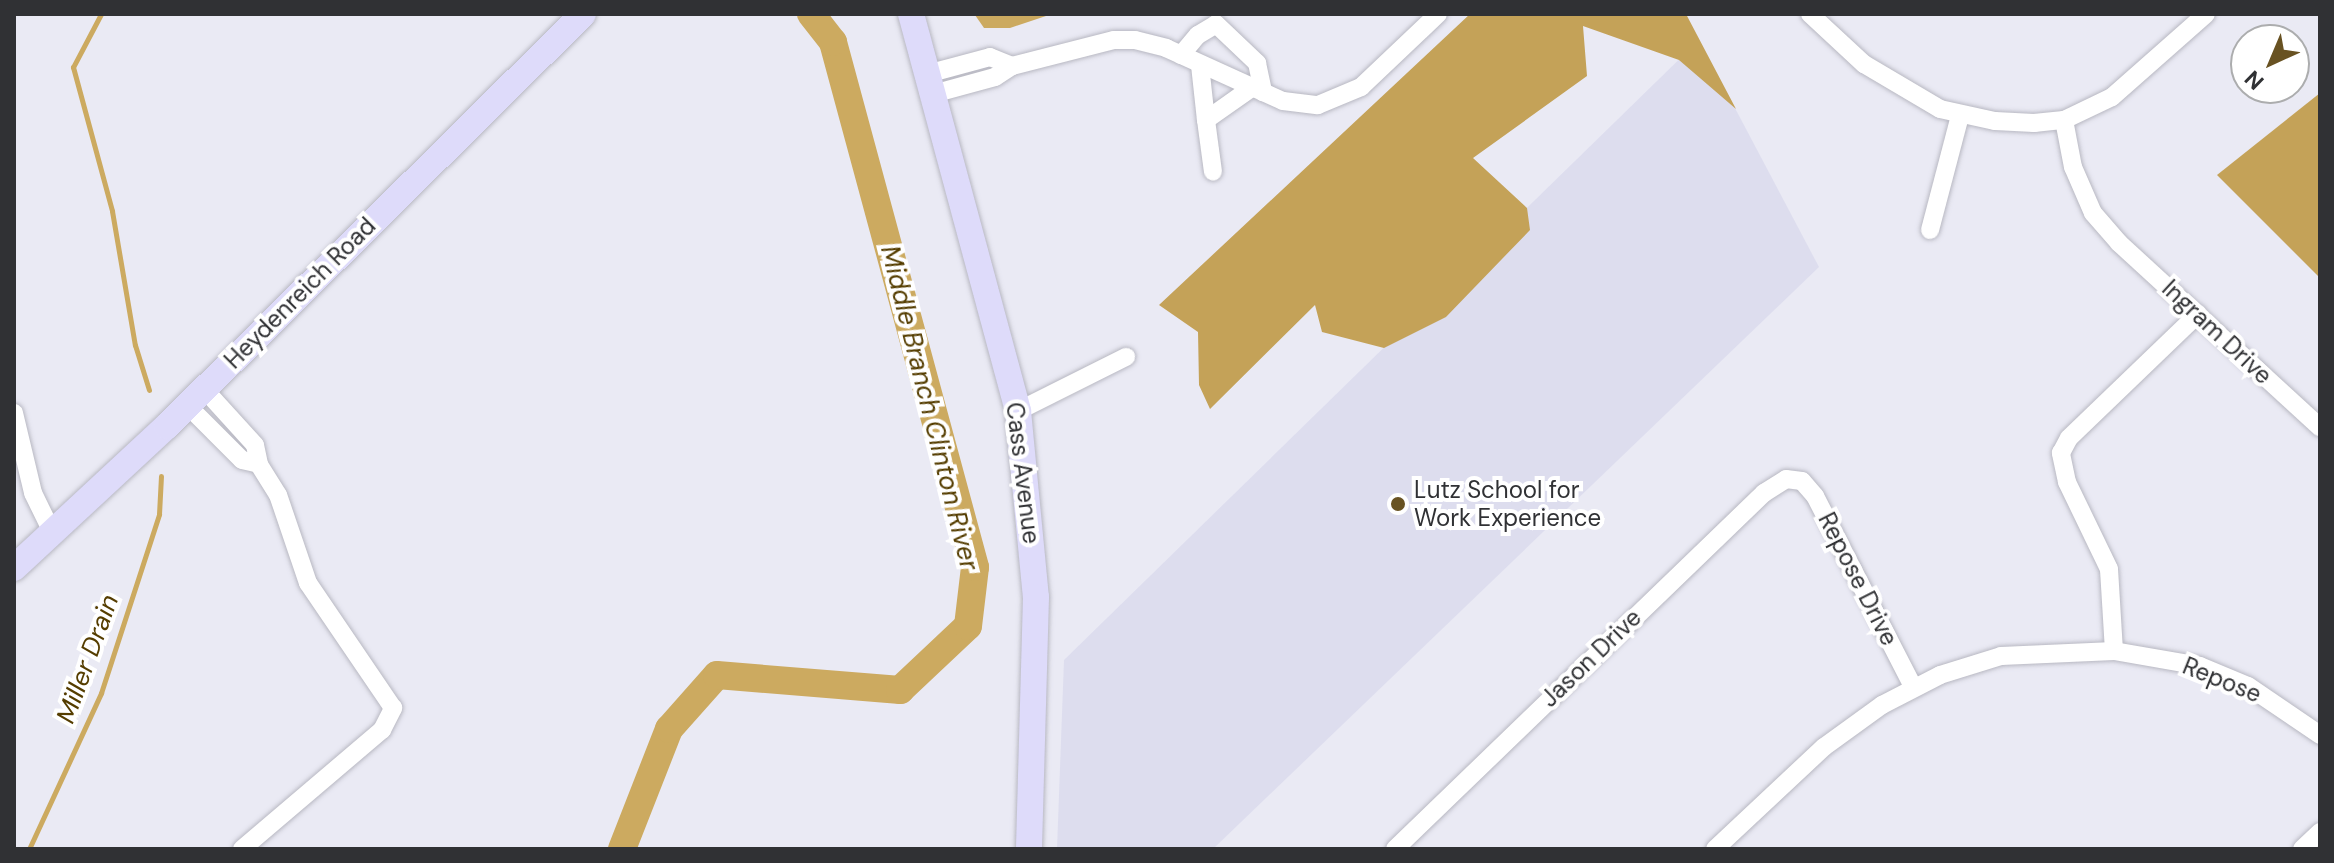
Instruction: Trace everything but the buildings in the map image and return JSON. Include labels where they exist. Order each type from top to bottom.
[{"type":"main road","name":"Heydenreich Road","points":[[14,568],[196,397],[583,14]]},
{"type":"main road","name":"Cass Avenue","points":[[911,14],[1018,411],[1036,597],[1029,849]]},
{"type":"street","points":[[930,84],[995,77],[1012,66],[1114,40],[1154,44],[1258,90],[1304,106],[1340,99],[1372,78],[1438,14]]},
{"type":"street","points":[[1810,14],[1864,64],[1960,116],[2011,123],[2064,120],[2129,86],[2206,14]]},
{"type":"street","points":[[1181,55],[1198,35],[1216,24],[1257,63],[1258,90]]},
{"type":"street","points":[[1200,65],[1213,172]]},
{"type":"street","points":[[1206,120],[1258,90]]},
{"type":"street","points":[[1930,230],[1960,116]]},
{"type":"street","name":"Ingram Drive","points":[[2064,120],[2081,191],[2114,237],[2320,427]]},
{"type":"street","points":[[2114,651],[2109,569],[2067,482],[2061,453],[2069,438],[2198,314]]},
{"type":"street","points":[[1018,411],[1126,357]]},
{"type":"street","points":[[196,397],[235,423],[255,445],[259,464],[278,495],[308,583],[393,708],[382,730],[242,849]]},
{"type":"street","points":[[196,397],[220,438],[242,460],[259,464]]},
{"type":"street","points":[[14,413],[33,493],[52,532]]},
{"type":"street","points":[[220,438],[235,423]]},
{"type":"street","name":"Repose Drive","points":[[1795,477],[1815,496],[1913,687]]},
{"type":"street","name":"Jason Drive","points":[[1395,849],[1764,493],[1795,477]]},
{"type":"street","name":"Repose","points":[[1715,849],[1824,747],[1913,687],[2001,656],[2114,651],[2176,661],[2223,675],[2320,735]]},
{"type":"street","points":[[2302,849],[2320,832]]},
{"type":"shaded area","points":[[1052,14],[1010,28],[984,28],[975,15]]},
{"type":"shaded area","points":[[1470,14],[1686,14],[1736,109],[1679,60],[1583,26],[1587,76],[1473,158],[1527,208],[1530,230],[1446,317],[1384,348],[1322,332],[1315,305],[1210,409],[1199,385],[1198,332],[1159,305]]},
{"type":"shaded area","name":"Lutz School for Work Experience","points":[[1699,40],[1819,267],[1213,849],[1057,849],[1064,660]]},
{"type":"shaded area","points":[[2320,93],[2320,278],[2217,175]]},
{"type":"waterway","name":"Miller Drain","points":[[101,14],[73,67],[112,211],[135,345],[149,390]]},
{"type":"waterway","name":"Middle Branch Clinton River","points":[[622,849],[669,729],[717,675],[900,690],[968,626],[975,567],[833,42],[811,14]]},
{"type":"waterway","name":"Miller Drain","points":[[29,849],[101,693],[159,514],[161,476]]},
{"type":"place","name":"Lutz School for Work Experience","points":[[1398,504]]}]
